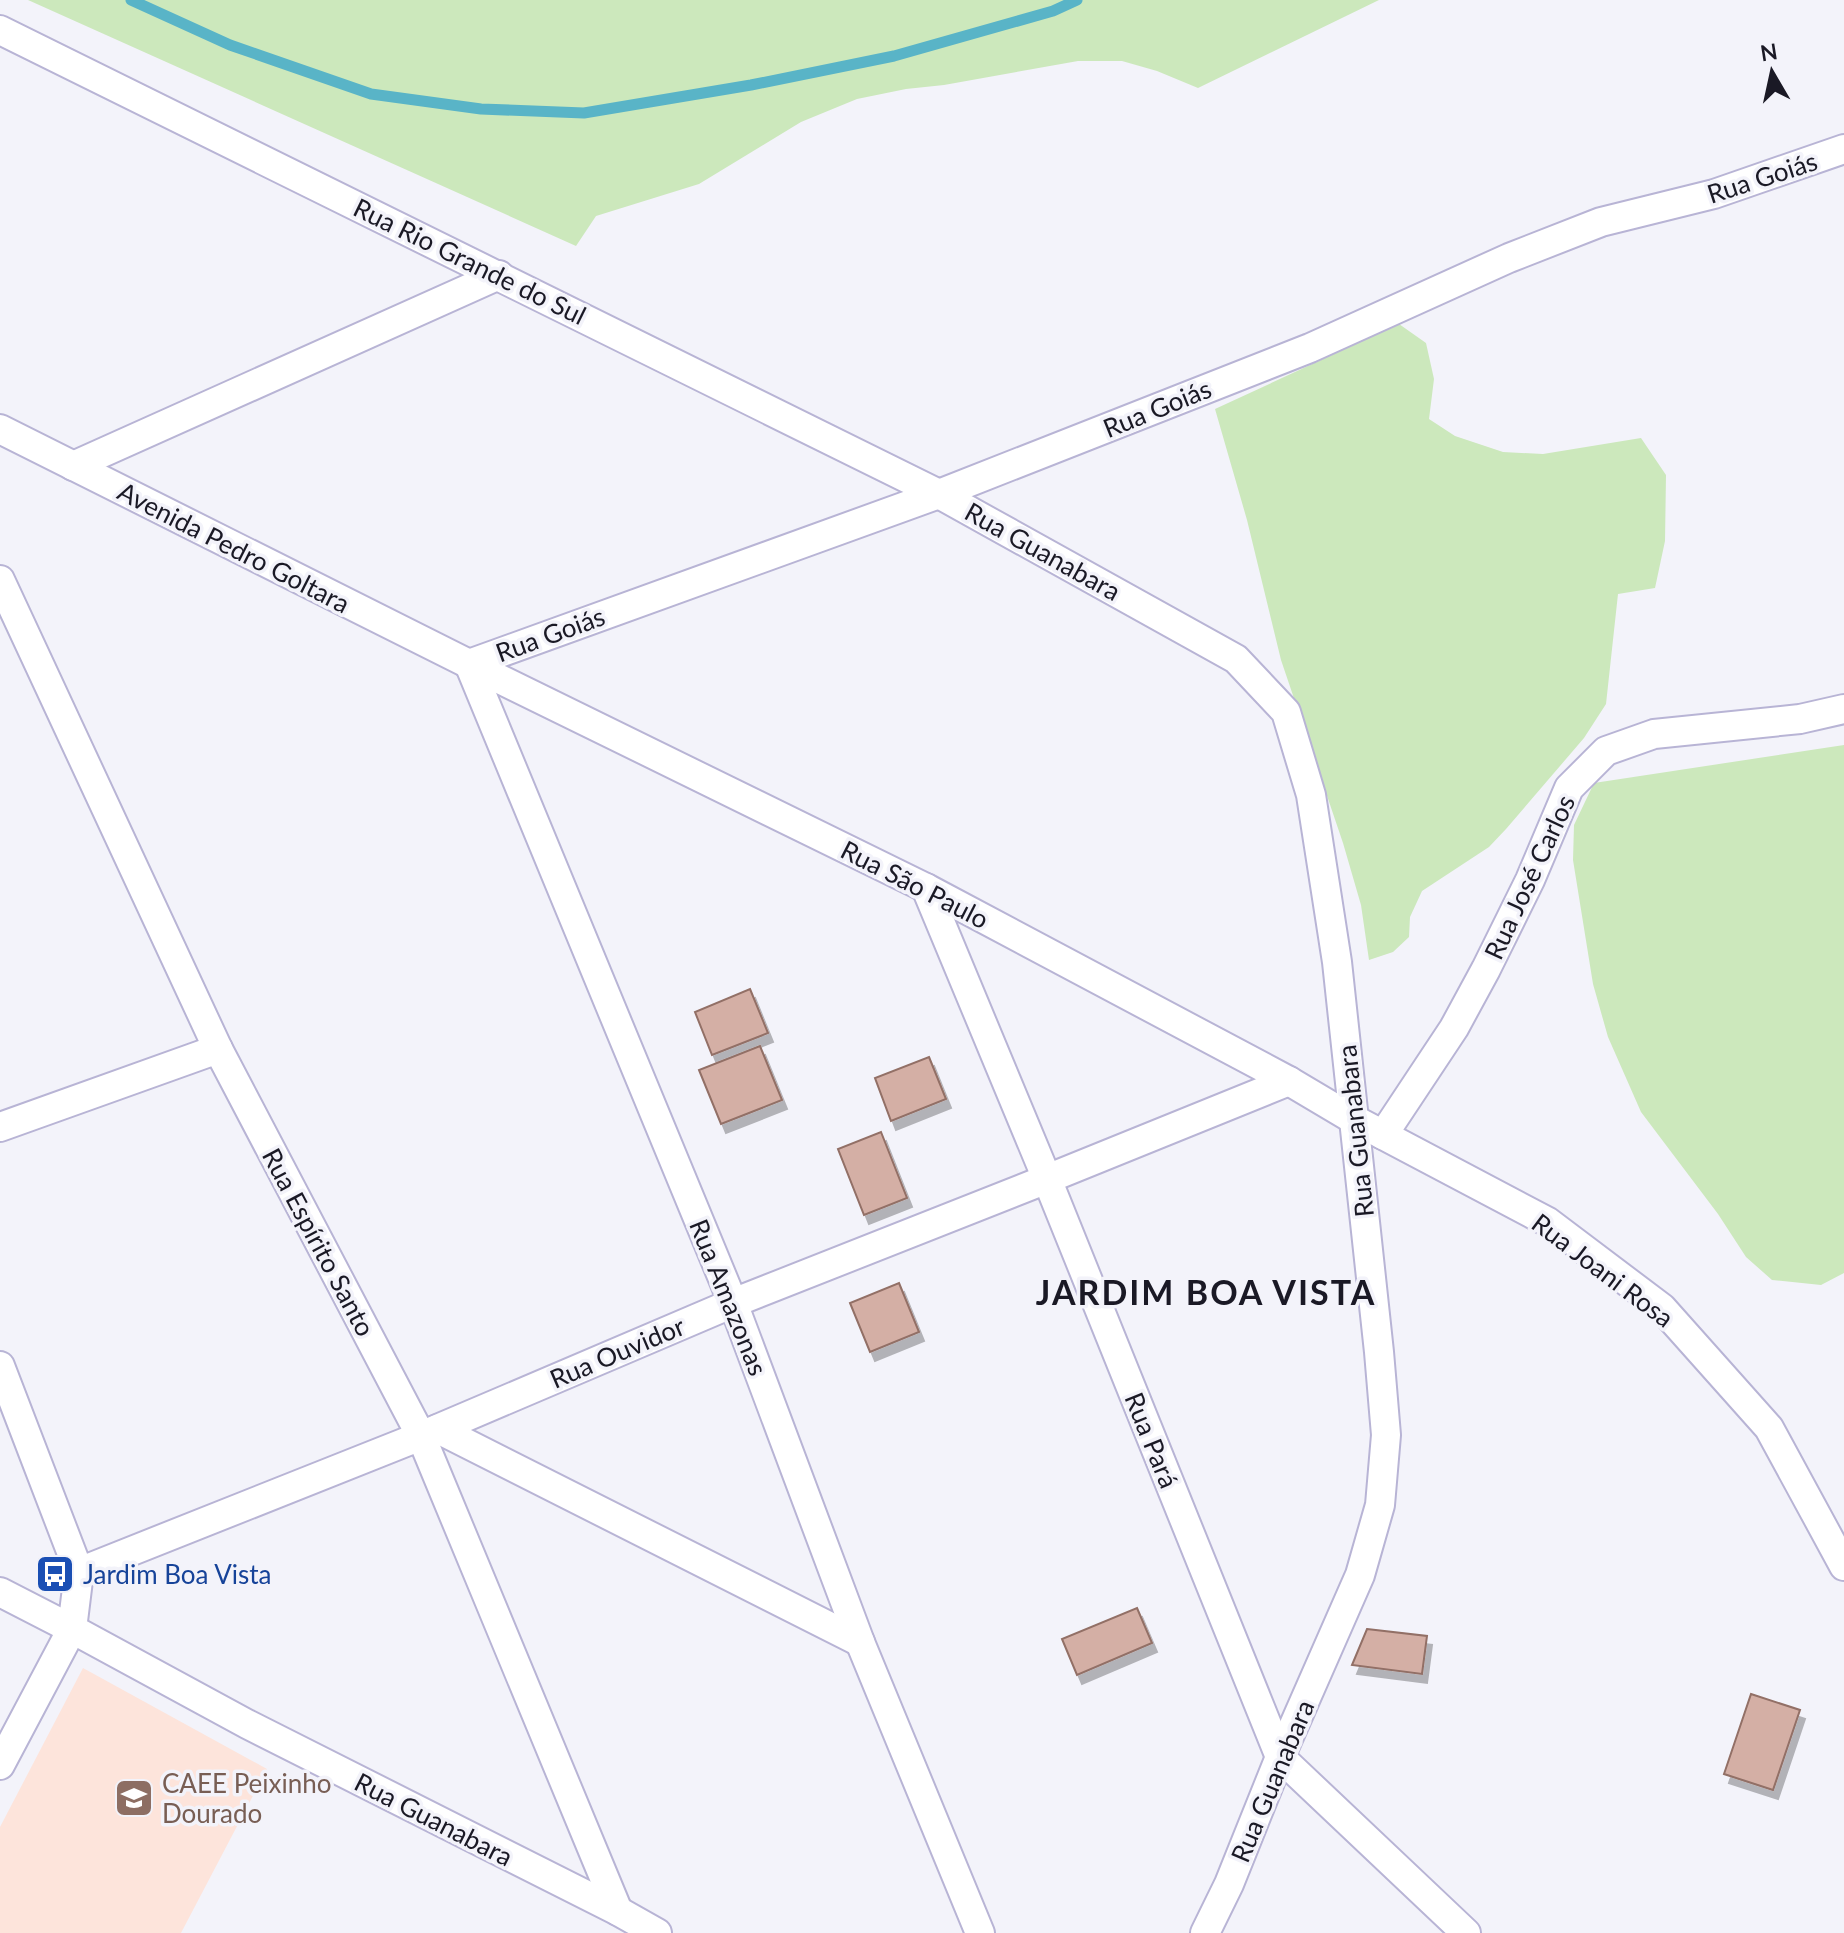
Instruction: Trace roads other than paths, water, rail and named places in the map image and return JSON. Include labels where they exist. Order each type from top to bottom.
[{"type":"street","name":"Rua Rio Grande do Sul","points":[[0,30],[939,494]]},
{"type":"street","name":"Rua Goiás","points":[[469,664],[939,494],[1310,348],[1509,258],[1601,222],[1714,194],[1844,149]]},
{"type":"street","points":[[73,466],[499,275]]},
{"type":"street","name":"Avenida Pedro Goltara","points":[[0,429],[469,664]]},
{"type":"street","name":"Rua Guanabara","points":[[939,494],[1236,659],[1286,712],[1311,795],[1337,962],[1379,1352],[1386,1435],[1380,1505],[1360,1575],[1280,1757],[1229,1884],[1205,1933]]},
{"type":"street","name":"Rua Espírito Santo","points":[[0,580],[218,1049],[429,1433],[618,1911]]},
{"type":"street","name":"Rua São Paulo","points":[[469,664],[926,888],[1289,1081],[1353,1119]]},
{"type":"street","name":"Rua Amazonas","points":[[469,664],[733,1303],[860,1642],[980,1933]]},
{"type":"street","name":"Rua José Carlos","points":[[1383,1135],[1454,1028],[1486,969],[1530,880],[1569,788],[1606,751],[1654,734],[1800,719],[1844,709]]},
{"type":"street","name":"Rua Pará","points":[[926,888],[1280,1757],[1466,1933]]},
{"type":"street","points":[[0,1127],[218,1049]]},
{"type":"street","name":"Rua Ouvidor","points":[[79,1572],[429,1433],[733,1303],[1289,1081]]},
{"type":"street","name":"Rua Joani Rosa","points":[[1353,1119],[1548,1222],[1662,1308],[1769,1428],[1844,1566]]},
{"type":"street","points":[[0,1366],[79,1572],[72,1629],[0,1765]]},
{"type":"street","points":[[429,1433],[860,1642]]},
{"type":"street","name":"Rua Guanabara","points":[[0,1592],[247,1724],[657,1933]]},
{"type":"waterway","points":[[131,0],[230,45],[371,94],[481,109],[584,113],[751,85],[894,56],[1053,11],[1077,0]]},
{"type":"place","name":"Jardim Boa Vista","points":[[55,1574]]},
{"type":"place","name":"CAEE Peixinho Dourado","points":[[134,1798]]},
{"type":"district","name":"JARDIM BOA VISTA","points":[[1206,1291]]}]
